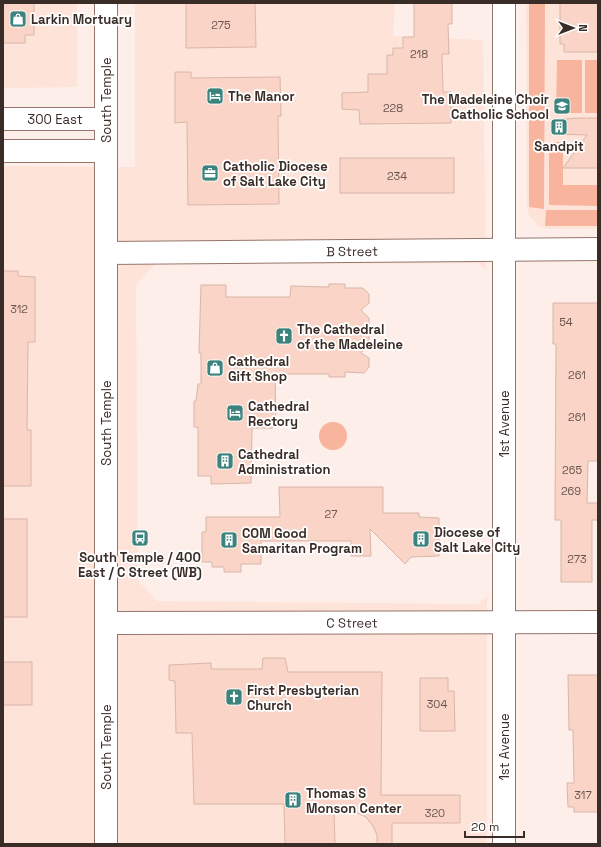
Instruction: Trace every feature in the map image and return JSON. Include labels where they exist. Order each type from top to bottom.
[{"type":"street","name":"South Temple","points":[[106,3],[106,844]]},
{"type":"street","name":"1st Avenue","points":[[504,3],[504,844]]},
{"type":"street","name":"300 East","points":[[3,119],[106,119]]},
{"type":"street","points":[[3,151],[106,151]]},
{"type":"street","name":"B Street","points":[[106,253],[598,249]]},
{"type":"street","name":"C Street","points":[[106,623],[598,622]]},
{"type":"shaded area","points":[[3,3],[77,3],[77,87],[3,88]]},
{"type":"shaded area","points":[[135,3],[395,3],[393,36],[483,40],[486,270],[477,263],[155,264],[136,285],[138,580],[157,601],[477,604],[487,597],[487,844],[3,844],[3,166],[135,167]]},
{"type":"shaded area","name":"The Madeleine Choir Catholic School","points":[[526,3],[598,3],[598,229],[545,229],[538,226],[529,215],[527,208]]},
{"type":"shaded area","points":[[529,3],[545,3],[544,209],[529,207]]},
{"type":"shaded area","points":[[557,60],[582,60],[582,113],[556,113]]},
{"type":"shaded area","points":[[585,60],[598,60],[598,113],[585,113]]},
{"type":"shaded area","points":[[549,142],[563,142],[563,185],[598,185],[598,206],[549,205]]},
{"type":"shaded area","points":[[546,210],[598,210],[598,226],[545,226]]},
{"type":"shaded area","points":[[333,422],[343,426],[347,436],[343,446],[333,450],[323,446],[319,436],[323,426]]},
{"type":"building","name":"Larkin Mortuary","points":[[3,3],[34,3],[34,35],[25,35],[25,43],[3,43]]},
{"type":"building","points":[[186,3],[255,3],[256,47],[186,48]]},
{"type":"building","points":[[414,3],[452,3],[452,24],[448,24],[449,54],[442,54],[443,92],[451,92],[451,123],[360,124],[359,110],[342,109],[342,93],[368,92],[368,74],[387,74],[387,55],[393,55],[393,48],[403,48],[403,37],[414,37]]},
{"type":"building","points":[[560,3],[598,3],[598,52],[564,52],[564,44],[560,44]]},
{"type":"building","points":[[175,72],[191,72],[191,78],[280,77],[281,116],[278,116],[279,204],[188,205],[187,122],[175,123]]},
{"type":"building","points":[[598,118],[598,168],[563,168],[587,135],[553,134],[554,120]]},
{"type":"building","points":[[340,158],[454,158],[454,193],[340,193]]},
{"type":"building","points":[[3,271],[18,271],[18,276],[35,277],[35,342],[28,342],[27,430],[31,430],[31,486],[3,486]]},
{"type":"building","name":"The Cathedral of the Madeleine","points":[[329,284],[345,284],[345,288],[363,288],[369,294],[369,303],[361,310],[369,318],[369,344],[361,353],[369,358],[369,367],[364,373],[345,372],[345,377],[329,377],[329,374],[275,374],[276,426],[273,426],[273,428],[252,428],[251,483],[211,484],[211,476],[198,476],[198,427],[194,427],[194,401],[196,401],[198,384],[201,384],[201,353],[199,353],[201,285],[226,285],[226,297],[290,297],[291,286],[329,287]]},
{"type":"building","points":[[553,303],[598,303],[598,461],[588,461],[587,503],[598,503],[598,520],[592,520],[592,582],[561,582],[561,520],[555,520],[556,344],[553,344]]},
{"type":"building","points":[[279,487],[383,487],[383,513],[419,513],[419,517],[439,518],[439,556],[411,557],[405,564],[370,529],[371,556],[351,556],[351,541],[261,541],[261,564],[241,564],[241,572],[224,572],[224,567],[212,567],[212,562],[202,562],[202,532],[206,532],[206,517],[280,517]]},
{"type":"building","points":[[3,519],[27,519],[27,617],[3,617]]},
{"type":"building","points":[[263,658],[285,658],[288,672],[382,672],[381,795],[460,795],[460,823],[392,823],[392,844],[377,844],[377,835],[373,826],[366,817],[357,813],[334,813],[335,844],[285,844],[284,804],[194,804],[192,733],[176,733],[175,681],[169,680],[169,665],[211,663],[211,669],[262,669]]},
{"type":"building","points":[[3,662],[32,662],[32,705],[3,705]]},
{"type":"building","points":[[568,675],[598,675],[598,812],[574,812],[574,807],[568,807],[567,783],[574,783],[573,730],[569,730]]},
{"type":"building","points":[[420,678],[448,678],[448,691],[454,691],[455,731],[420,731]]},
{"type":"place","name":"Larkin Mortuary","points":[[18,19]]},
{"type":"place","name":"The Manor","points":[[215,96]]},
{"type":"place","name":"The Madeleine Choir Catholic School","points":[[562,106]]},
{"type":"place","name":"Sandpit","points":[[559,127]]},
{"type":"place","name":"Catholic Diocese of Salt Lake City","points":[[210,173]]},
{"type":"place","name":"The Cathedral of the Madeleine","points":[[284,336]]},
{"type":"place","name":"Cathedral Gift Shop","points":[[215,368]]},
{"type":"place","name":"Cathedral Rectory","points":[[235,413]]},
{"type":"place","name":"Cathedral Administration","points":[[225,461]]},
{"type":"place","name":"South Temple / 400 East / C Street (WB)","points":[[140,538]]},
{"type":"place","name":"Diocese of Salt Lake City","points":[[421,539]]},
{"type":"place","name":"COM Good Samaritan Program","points":[[229,540]]},
{"type":"place","name":"First Presbyterian Church","points":[[234,697]]},
{"type":"place","name":"Thomas S Monson Center","points":[[293,800]]}]
